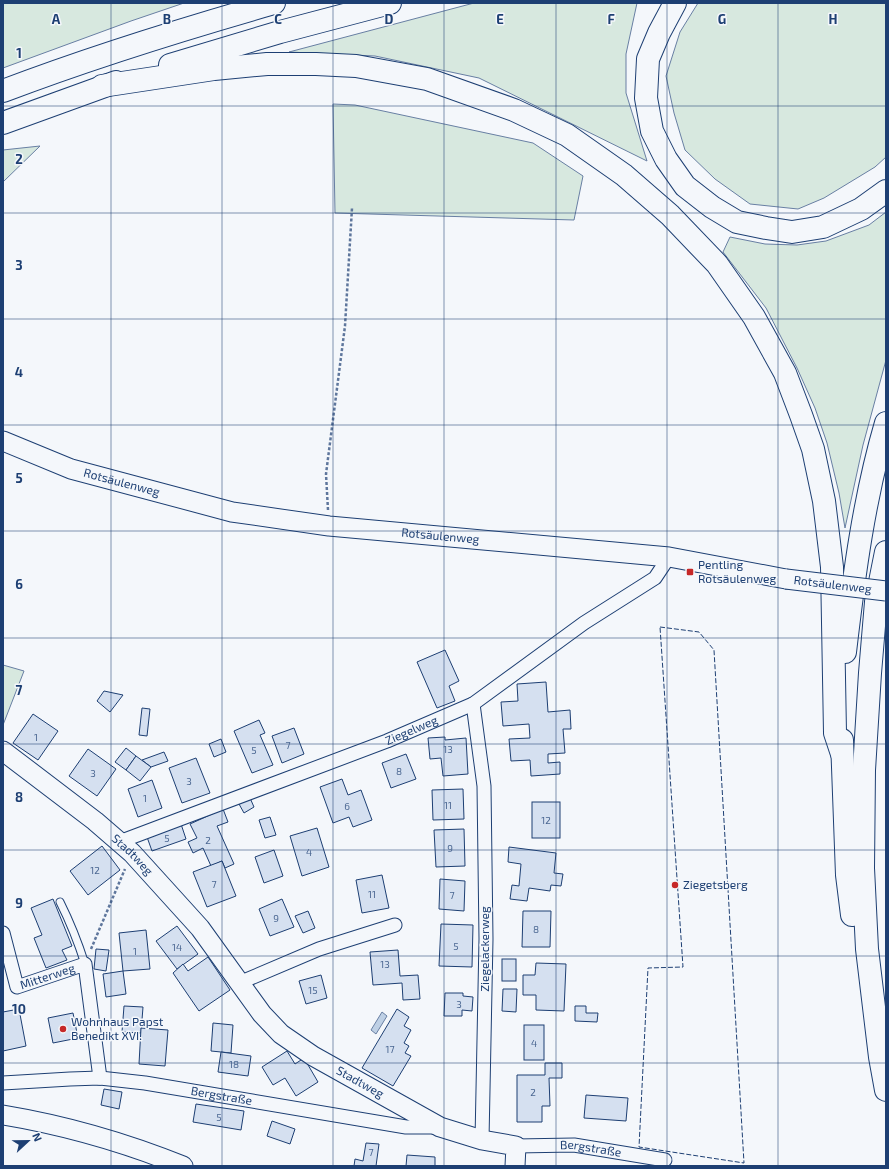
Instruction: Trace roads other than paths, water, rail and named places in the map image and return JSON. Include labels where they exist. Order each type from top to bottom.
[{"type":"highway","points":[[3,91],[52,72],[214,20],[274,3]]},
{"type":"highway","points":[[3,123],[102,86],[280,32],[390,3]]},
{"type":"highway","points":[[675,3],[659,33],[648,59],[646,98],[652,130],[666,159],[685,186],[712,207],[737,222],[792,232],[823,227],[861,209],[886,191]]},
{"type":"highway","points":[[102,86],[214,69],[267,64],[356,66],[427,79],[514,110],[567,135],[624,175],[670,215],[717,264],[754,317],[785,373],[802,415],[813,449],[824,501],[832,567],[835,733],[842,754]]},
{"type":"highway","points":[[867,949],[853,925],[847,875],[842,754],[844,669],[853,584],[864,517],[886,423]]},
{"type":"highway","points":[[886,552],[876,602],[864,770],[863,868],[867,949],[880,1057],[886,1090]]},
{"type":"street","name":"Rotsäulenweg","points":[[3,441],[71,469],[232,512],[329,526],[669,557],[786,579],[886,591]]},
{"type":"street","name":"Ziegelweg","points":[[125,848],[387,741],[473,704],[584,623],[655,578],[669,557]]},
{"type":"street","name":"Ziegelackerweg","points":[[473,704],[484,786],[486,939],[482,1140]]},
{"type":"street","name":"Stadtweg","points":[[3,751],[58,792],[125,848],[200,928],[262,1014],[281,1034],[313,1056],[440,1127],[482,1140]]},
{"type":"street","points":[[239,983],[319,949],[395,925]]},
{"type":"street","name":"Mitterweg","points":[[3,933],[17,986],[85,964],[100,1078]]},
{"type":"street","name":"Bergstraße","points":[[3,1083],[100,1078],[145,1083],[406,1127],[440,1127]]},
{"type":"street","points":[[3,1114],[36,1120],[146,1151],[183,1166]]},
{"type":"street","points":[[482,1140],[516,1146],[515,1166]]},
{"type":"street","name":"Bergstraße","points":[[516,1146],[574,1145],[665,1160]]},
{"type":"lane","name":"Mitterweg","points":[[60,902],[72,927],[85,964]]},
{"type":"water","points":[[382,1012],[387,1016],[376,1034],[371,1030]]},
{"type":"place","name":"Pentling Rotsäulenweg","points":[[690,572]]},
{"type":"place","name":"Ziegetsberg","points":[[675,885]]},
{"type":"place","name":"Wohnhaus Papst Benedikt XVI.","points":[[63,1029]]}]
